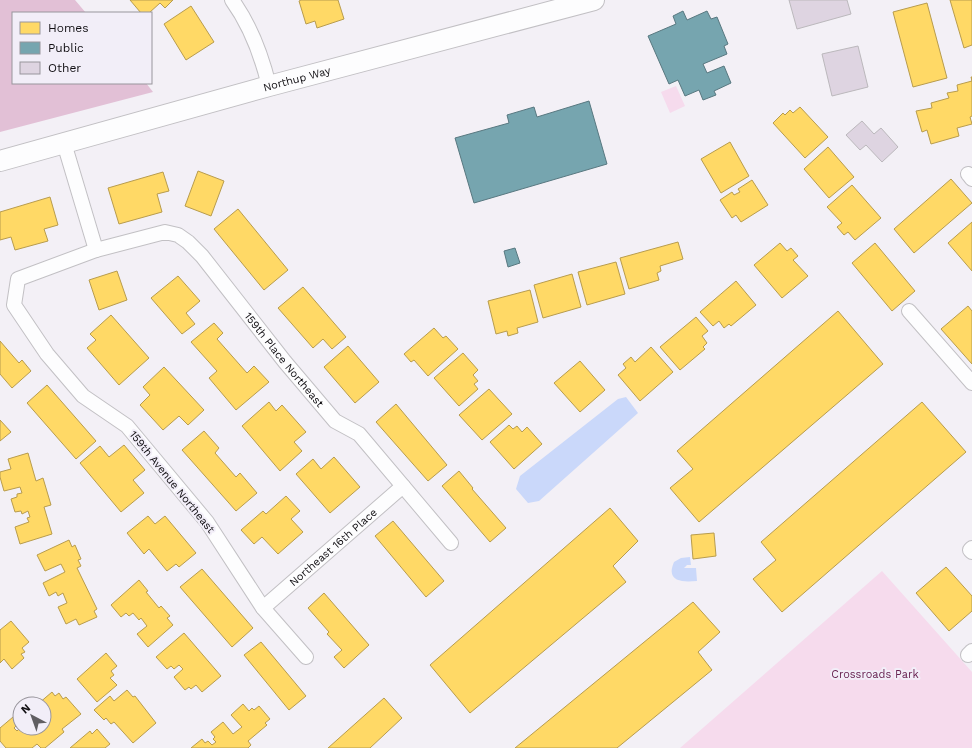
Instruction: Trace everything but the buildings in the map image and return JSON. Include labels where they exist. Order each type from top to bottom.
[{"type":"street","points":[[232,0],[248,29],[265,69],[269,86]]},
{"type":"street","name":"Northup Way","points":[[0,161],[569,3],[594,0]]},
{"type":"street","points":[[64,143],[96,250]]},
{"type":"street","name":"159th Place Northeast","points":[[96,250],[165,232],[178,235],[188,242],[202,256],[285,362],[335,421],[359,434],[451,542]]},
{"type":"street","name":"159th Avenue Northeast","points":[[96,250],[18,279],[14,305],[47,354],[83,396],[127,426],[207,522],[263,608],[306,657]]},
{"type":"street","points":[[909,311],[972,383]]},
{"type":"street","name":"Northeast 16th Place","points":[[263,608],[402,486]]},
{"type":"street","points":[[972,548],[970,550],[972,552]]},
{"type":"green space","points":[[676,86],[685,106],[670,113],[661,92]]},
{"type":"green space","name":"Crossroads Park","points":[[882,571],[972,672],[972,748],[680,748]]},
{"type":"shaded area","points":[[0,0],[75,0],[85,12],[12,12],[12,84],[147,84],[153,92],[0,132]]},
{"type":"water","points":[[626,397],[638,413],[539,501],[528,503],[516,489],[520,476],[618,399]]},
{"type":"water","points":[[690,557],[691,565],[687,565],[684,568],[696,568],[697,581],[677,580],[672,574],[674,562],[681,558]]}]
